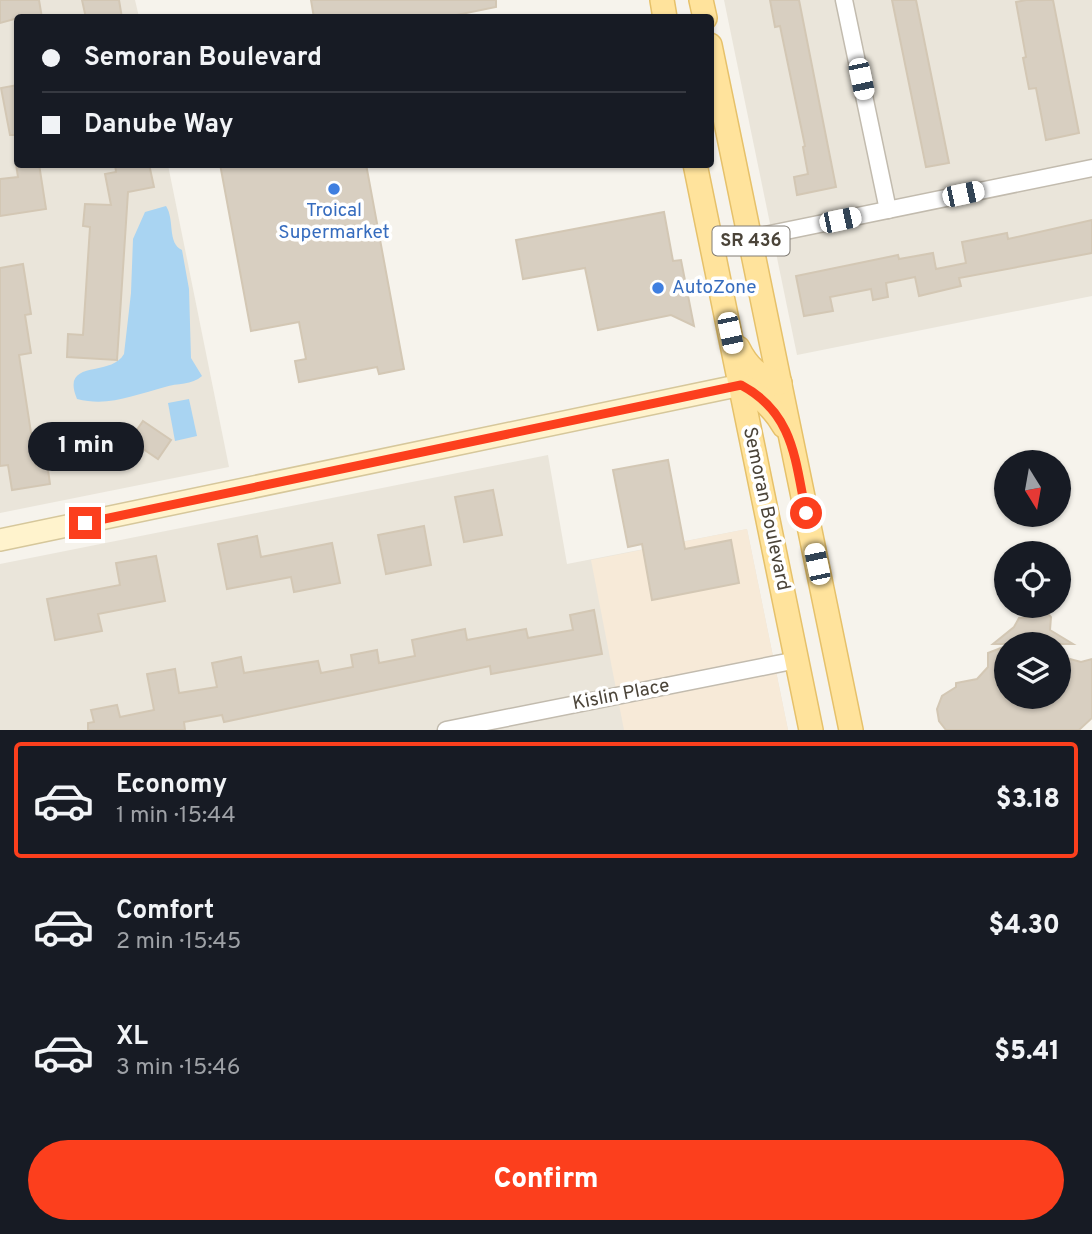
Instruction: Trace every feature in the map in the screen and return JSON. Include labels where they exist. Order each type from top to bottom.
[{"type":"main road","name":"Semoran Boulevard","points":[[714,64],[850,730]]},
{"type":"main road","name":"Semoran Boulevard","points":[[696,168],[811,730]]},
{"type":"main road","points":[[730,333],[747,365],[761,377],[780,383]]},
{"type":"main road","points":[[741,385],[757,393],[775,410],[791,438]]},
{"type":"street","points":[[844,0],[888,210]]},
{"type":"street","points":[[751,238],[1092,168]]},
{"type":"street","points":[[0,540],[741,385]]},
{"type":"street","name":"Kislin Place","points":[[446,730],[797,660]]},
{"type":"shaded area","points":[[0,0],[135,0],[138,14],[14,14],[14,168],[169,168],[229,467],[0,513]]},
{"type":"shaded area","points":[[724,0],[1092,0],[1092,296],[797,355]]},
{"type":"shaded area","points":[[548,455],[567,564],[747,529],[788,730],[0,730],[0,564]]},
{"type":"shaded area","points":[[747,529],[788,730],[624,730],[591,560]]},
{"type":"water","points":[[166,206],[174,242],[182,250],[189,289],[191,358],[202,376],[189,382],[121,399],[100,402],[77,399],[75,378],[81,373],[118,361],[124,354],[131,293],[133,239],[145,212]]},
{"type":"water","points":[[189,399],[197,436],[175,441],[168,403]]},
{"type":"building","points":[[0,0],[39,0],[41,14],[14,14],[14,19],[0,23]]},
{"type":"building","points":[[82,0],[119,0],[121,14],[85,14]]},
{"type":"building","points":[[311,0],[496,0],[496,7],[462,14],[313,14]]},
{"type":"building","points":[[770,0],[799,0],[836,187],[797,195],[794,177],[808,174],[805,146],[780,26],[775,27]]},
{"type":"building","points":[[892,0],[916,0],[949,163],[926,167]]},
{"type":"building","points":[[1053,0],[1079,133],[1046,140],[1036,88],[1029,89],[1023,58],[1026,57],[1016,2]]},
{"type":"building","points":[[14,86],[14,135],[10,135],[1,88]]},
{"type":"building","points":[[17,168],[40,168],[46,209],[0,216],[0,179],[18,177]]},
{"type":"building","points":[[116,168],[150,168],[154,187],[128,192],[117,360],[67,357],[68,334],[83,335],[90,227],[83,226],[85,204],[111,205],[105,174],[116,172]]},
{"type":"building","points":[[221,168],[367,168],[404,369],[379,374],[377,367],[299,382],[295,361],[306,359],[299,322],[251,331]]},
{"type":"building","points":[[664,212],[673,261],[681,260],[694,326],[671,315],[598,330],[585,268],[523,279],[516,240]]},
{"type":"building","points":[[1092,220],[1092,253],[959,278],[961,286],[919,296],[915,277],[886,283],[888,297],[873,300],[871,289],[830,297],[833,311],[804,316],[796,276],[898,255],[899,259],[933,253],[936,269],[966,263],[962,242],[1007,233],[1008,239]]},
{"type":"building","points":[[23,264],[31,314],[25,315],[31,353],[19,355],[36,465],[47,463],[50,484],[12,490],[8,465],[0,466],[0,268]]},
{"type":"building","points":[[143,421],[171,440],[158,459],[130,440]]},
{"type":"building","points":[[668,460],[685,549],[731,540],[739,583],[652,600],[642,544],[628,547],[613,470]]},
{"type":"building","points":[[493,490],[502,535],[464,542],[455,497]]},
{"type":"building","points":[[424,526],[431,565],[386,574],[378,535]]},
{"type":"building","points":[[257,536],[261,557],[332,543],[340,583],[294,592],[291,577],[227,589],[218,544]]},
{"type":"building","points":[[156,556],[165,601],[98,614],[102,631],[55,640],[47,599],[120,585],[116,563]]},
{"type":"building","points":[[594,610],[602,654],[491,674],[490,666],[224,722],[222,715],[184,722],[185,730],[88,730],[88,723],[94,722],[91,710],[117,705],[120,717],[154,710],[147,674],[175,669],[179,693],[217,687],[212,663],[241,657],[244,673],[318,661],[321,673],[353,667],[351,655],[377,650],[379,663],[415,656],[412,640],[465,629],[467,640],[526,629],[528,638],[573,630],[570,615]]},
{"type":"building","points":[[1019,618],[1051,618],[1050,630],[1053,632],[1008,632]]},
{"type":"building","points":[[994,651],[994,709],[1071,709],[1071,659],[1081,662],[1092,659],[1092,718],[1079,730],[946,730],[939,721],[937,709],[942,696],[956,687],[956,683],[977,679],[988,667],[988,653]]},
{"type":"place","name":"Troical Supermarket","points":[[334,189]]},
{"type":"place","name":"AutoZone","points":[[658,288]]},
{"type":"route","points":[[85,523],[741,385],[757,393],[775,410],[791,438],[806,513]]}]
